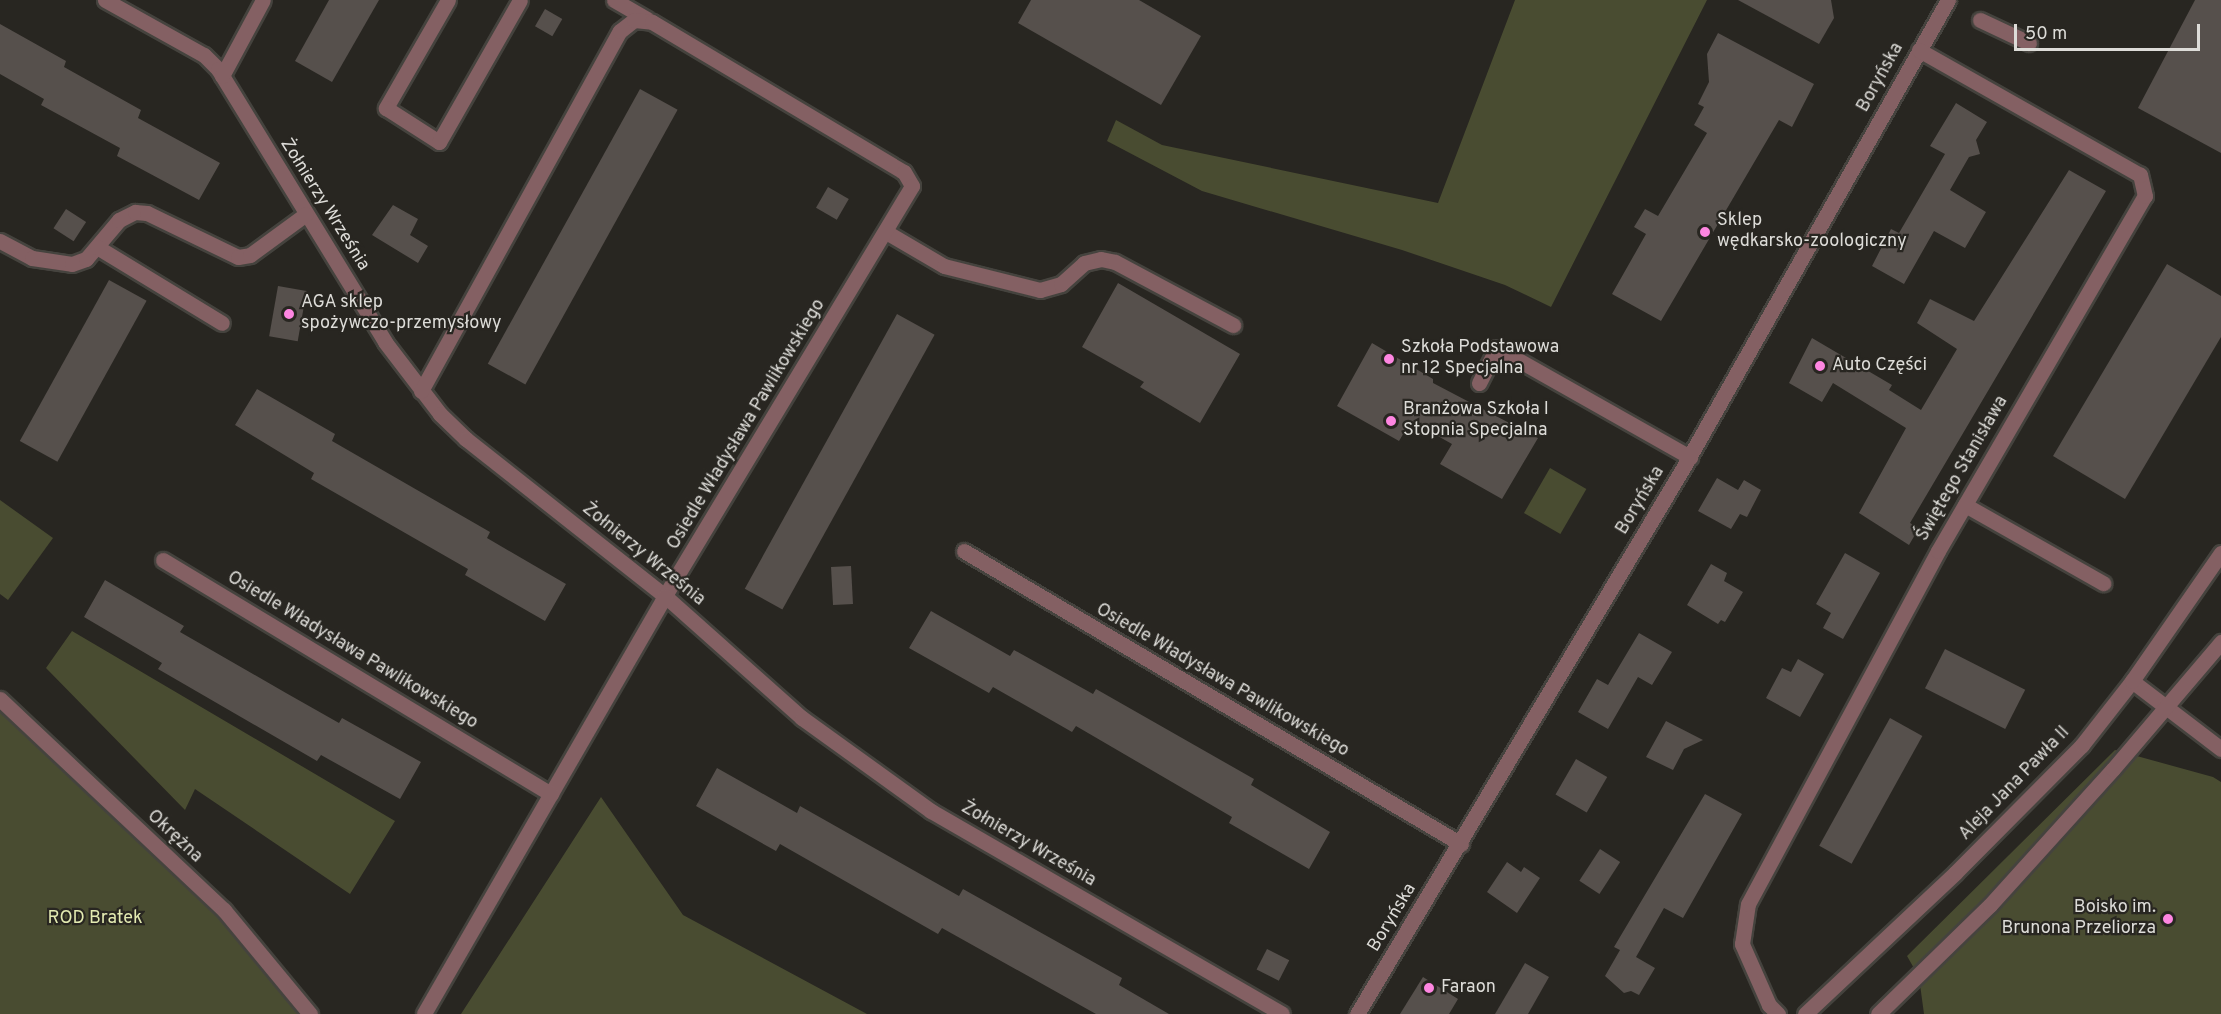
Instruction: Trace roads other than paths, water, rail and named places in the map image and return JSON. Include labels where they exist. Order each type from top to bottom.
[{"type":"street","name":"Żołnierzy Września","points":[[105,0],[204,55],[222,76],[385,342],[421,391],[466,439],[665,596],[802,718],[931,811],[1282,1014]]},
{"type":"street","points":[[222,76],[263,0]]},
{"type":"street","points":[[448,0],[386,108],[439,142],[520,0]]},
{"type":"street","points":[[614,0],[652,22]]},
{"type":"street","name":"Boryńska","points":[[1357,1014],[1461,844],[1690,457],[1948,0]]},
{"type":"street","points":[[421,391],[620,32],[634,20],[652,22]]},
{"type":"street","points":[[1980,20],[2029,43]]},
{"type":"street","name":"Osiedle Władysława Pawlikowskiego","points":[[424,1014],[665,596],[912,186],[904,172],[652,22]]},
{"type":"street","name":"Świętego Stanisława","points":[[1778,1014],[1769,1005],[1742,944],[1748,903],[1965,505],[2145,196],[2140,175],[1919,50]]},
{"type":"street","points":[[0,241],[32,258],[55,263],[86,259],[119,220],[135,212],[147,213],[238,257],[250,255],[306,214]]},
{"type":"street","points":[[886,232],[945,266],[1040,290],[1061,284],[1084,263],[1101,259],[1115,262],[1233,326]]},
{"type":"street","points":[[97,247],[222,323]]},
{"type":"street","points":[[1479,383],[1497,348],[1690,457]]},
{"type":"street","points":[[1965,505],[2103,583]]},
{"type":"street","name":"Osiedle Władysława Pawlikowskiego","points":[[964,551],[1461,844]]},
{"type":"street","name":"Aleja Jana Pawła II","points":[[1805,1014],[1955,873],[2074,753],[2132,681],[2221,553]]},
{"type":"street","name":"Osiedle Władysława Pawlikowskiego","points":[[163,560],[551,794]]},
{"type":"street","points":[[1878,1014],[1990,905],[2221,642]]},
{"type":"street","points":[[2132,681],[2221,749]]},
{"type":"street","name":"Okrężna","points":[[0,699],[224,910],[310,1014]]},
{"type":"place","name":"Sklep wędkarsko-zoologiczny","points":[[1705,232]]},
{"type":"place","name":"AGA sklep spożywczo-przemysłowy","points":[[289,314]]},
{"type":"place","name":"Szkoła Podstawowa nr 12 Specjalna","points":[[1389,359]]},
{"type":"place","name":"Auto Części","points":[[1820,366]]},
{"type":"place","name":"Branżowa Szkoła I Stopnia Specjalna","points":[[1391,421]]},
{"type":"place","name":"Boisko im. Brunona Przeliorza","points":[[2168,919]]},
{"type":"place","name":"Faraon","points":[[1429,988]]},
{"type":"park label","name":"ROD Bratek","points":[[95,919]]}]
